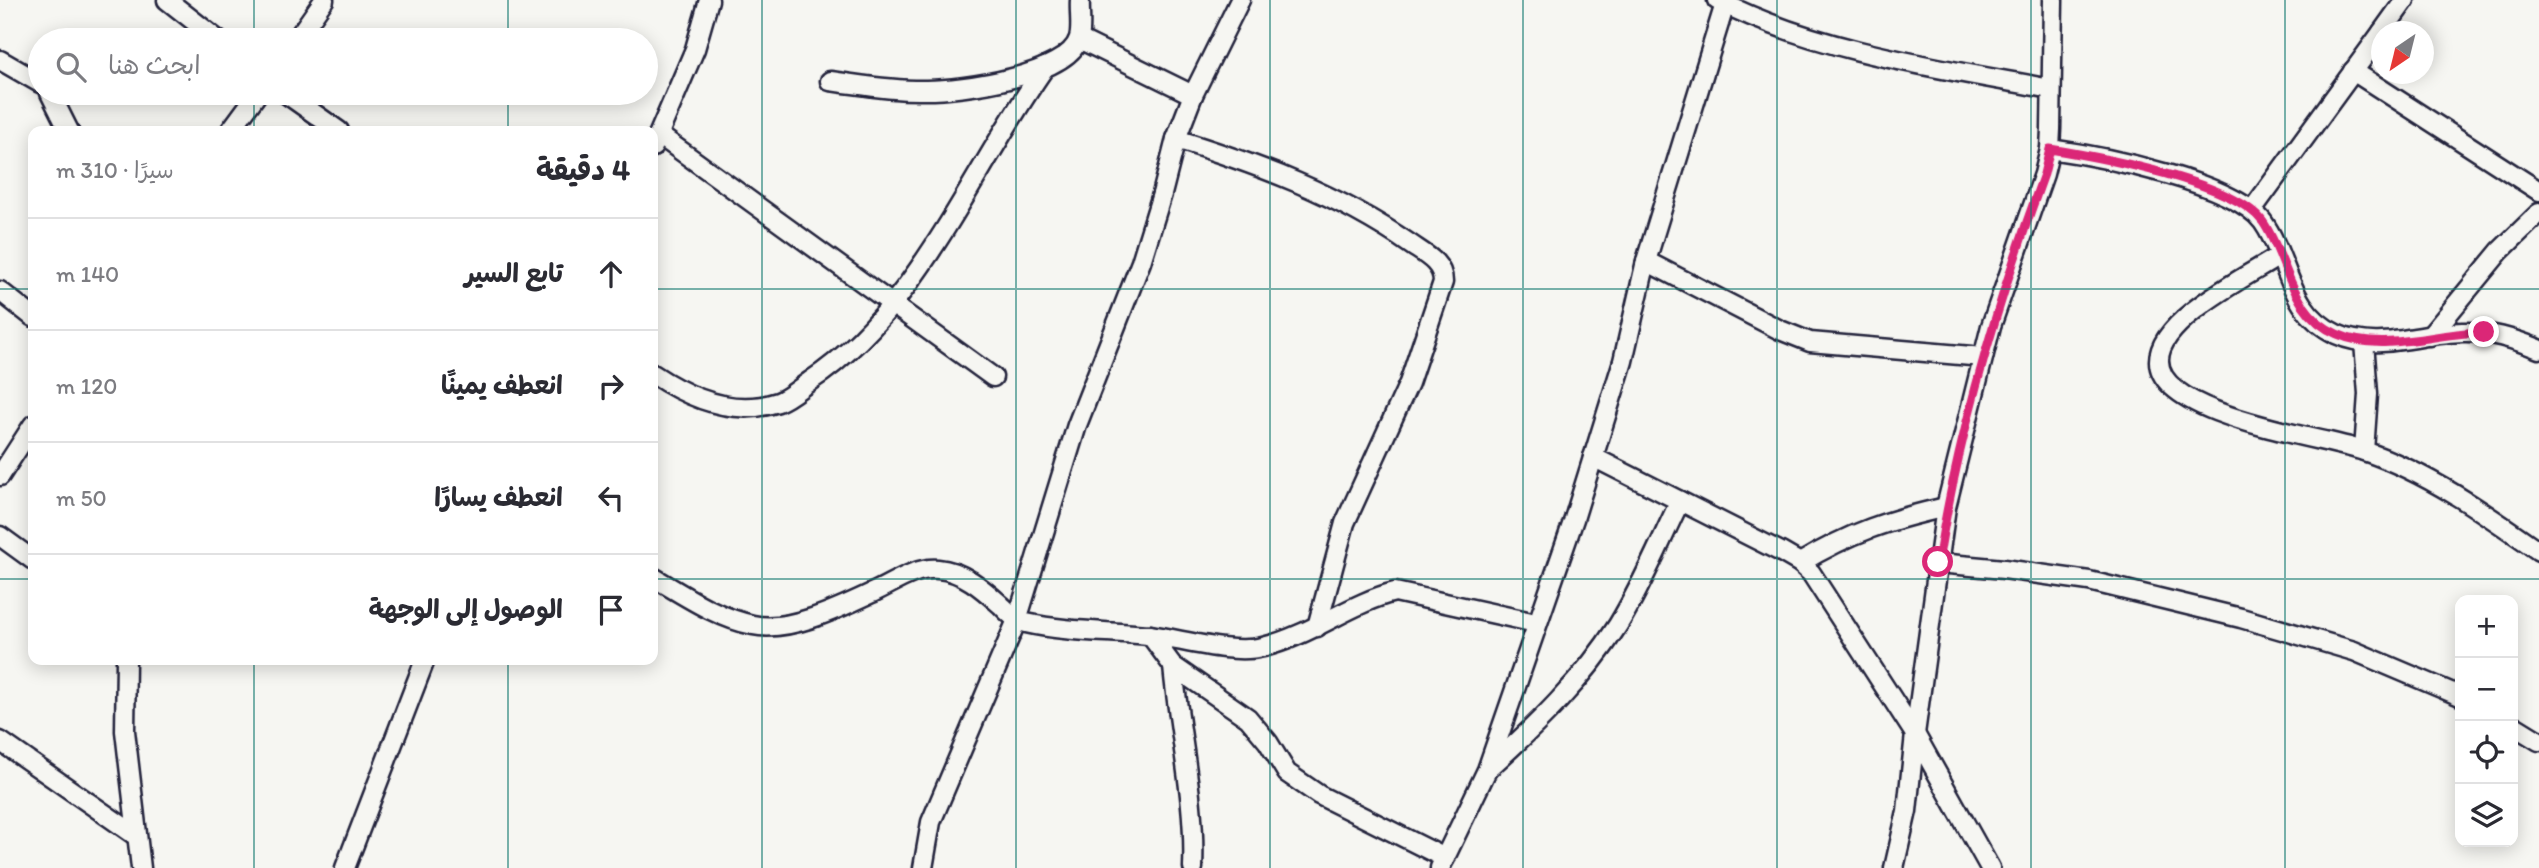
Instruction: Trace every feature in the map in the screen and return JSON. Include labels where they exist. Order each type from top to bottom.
[{"type":"street","points":[[167,0],[203,28]]},
{"type":"street","points":[[304,28],[324,0]]},
{"type":"street","points":[[658,136],[695,49],[709,0]]},
{"type":"street","points":[[830,81],[894,89],[928,90],[969,86],[1055,64],[1079,39],[1080,0]]},
{"type":"street","points":[[923,868],[931,822],[1017,620],[1077,425],[1141,262],[1176,139],[1193,94],[1240,0]]},
{"type":"street","points":[[1894,868],[1907,811],[1946,507],[1983,357],[2050,149],[2053,0]]},
{"type":"street","points":[[2390,21],[2405,0]]},
{"type":"street","points":[[1150,635],[1173,666],[1248,718],[1268,742],[1287,773],[1299,783],[1442,863],[1487,770],[1593,457],[1623,361],[1646,261],[1730,3],[1783,27],[1857,50],[2051,89]]},
{"type":"street","points":[[1079,39],[1193,94]]},
{"type":"street","points":[[2252,210],[2371,47]]},
{"type":"street","points":[[0,60],[28,76]]},
{"type":"street","points":[[658,377],[677,390],[713,405],[748,407],[779,402],[829,369],[893,303],[947,228],[1017,107],[1045,67]]},
{"type":"street","points":[[2353,71],[2539,191]]},
{"type":"street","points":[[56,105],[66,126]]},
{"type":"street","points":[[234,126],[249,105]]},
{"type":"street","points":[[302,105],[332,126]]},
{"type":"street","points":[[1176,139],[1253,164],[1316,189],[1400,237],[1435,262],[1443,276],[1409,383],[1345,523],[1317,627]]},
{"type":"street","points":[[658,142],[893,303],[993,377]]},
{"type":"street","points":[[2050,149],[2092,156],[2207,186],[2252,210],[2263,222],[2295,294],[2313,320],[2337,334],[2364,342],[2390,342],[2459,332],[2484,332],[2539,348]]},
{"type":"street","points":[[2430,337],[2500,251],[2539,213]]},
{"type":"street","points":[[2279,256],[2183,318],[2166,338],[2159,361],[2165,380],[2185,398],[2218,412],[2364,451],[2416,474],[2539,551]]},
{"type":"street","points":[[1646,261],[1780,330],[1810,342],[1983,357]]},
{"type":"street","points":[[0,291],[28,313]]},
{"type":"street","points":[[2364,342],[2368,394],[2364,451]]},
{"type":"street","points":[[0,476],[28,433]]},
{"type":"street","points":[[1593,457],[1800,563],[1821,585],[1915,734],[1990,868]]},
{"type":"street","points":[[1487,770],[1551,710],[1606,643],[1634,596],[1680,501]]},
{"type":"street","points":[[1800,563],[1848,535],[1897,518],[1946,507]]},
{"type":"street","points":[[0,536],[28,556]]},
{"type":"street","points":[[1938,562],[2089,581],[2241,618],[2354,651],[2455,694]]},
{"type":"street","points":[[658,581],[719,614],[755,626],[793,624],[835,610],[921,569],[940,569],[962,575],[1017,620],[1027,624],[1150,635],[1210,645],[1259,648],[1317,627],[1383,595],[1395,592],[1536,623]]},
{"type":"street","points":[[126,665],[125,731],[135,835],[141,868]]},
{"type":"street","points":[[345,868],[423,665]]},
{"type":"street","points":[[1173,666],[1195,830],[1194,868]]},
{"type":"street","points":[[2518,728],[2539,741]]},
{"type":"street","points":[[0,741],[135,835]]},
{"type":"route","points":[[1938,562],[1946,507],[1983,357],[2050,149],[2092,156],[2207,186],[2252,210],[2263,222],[2273,241],[2295,294],[2313,320],[2337,334],[2364,342],[2390,342],[2459,332],[2484,332]]}]
